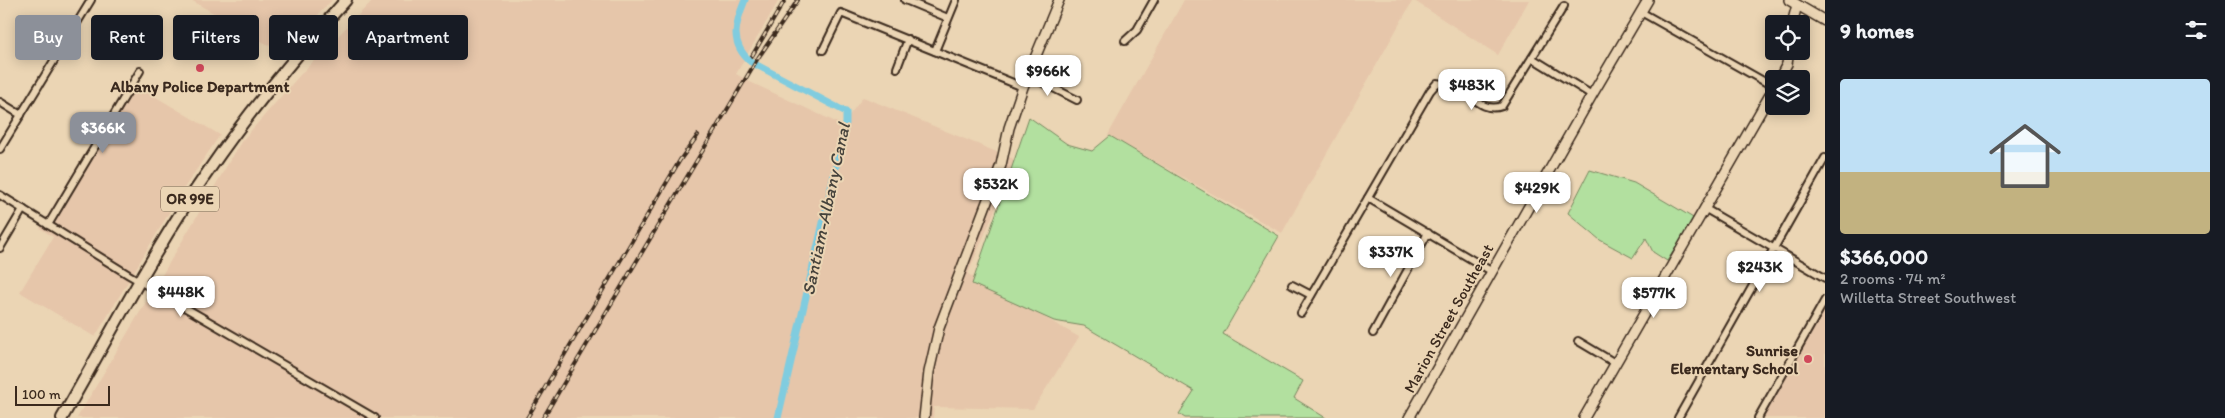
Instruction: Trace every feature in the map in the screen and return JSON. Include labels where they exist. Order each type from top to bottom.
[{"type":"main road","name":"OR 99E","points":[[62,418],[140,281],[208,171],[244,121],[296,55],[346,0]]},
{"type":"street","points":[[0,149],[91,0]]},
{"type":"street","points":[[905,0],[948,18]]},
{"type":"street","points":[[935,51],[956,0]]},
{"type":"street","points":[[924,418],[929,372],[939,328],[1001,165],[1009,128],[1028,75],[1059,0]]},
{"type":"street","points":[[1125,41],[1137,30],[1154,0]]},
{"type":"street","name":"Marion Street Southeast","points":[[1409,418],[1491,271],[1648,0]]},
{"type":"street","points":[[1793,15],[1795,2],[1825,21]]},
{"type":"street","points":[[1301,313],[1430,90],[1437,84],[1449,84],[1486,107],[1494,109],[1502,106],[1564,6]]},
{"type":"street","points":[[1641,12],[1765,82]]},
{"type":"street","points":[[823,50],[841,13],[1024,87]]},
{"type":"street","points":[[897,68],[908,40]]},
{"type":"street","points":[[1532,58],[1592,95]]},
{"type":"street","points":[[48,225],[140,72]]},
{"type":"street","points":[[1028,75],[1077,100]]},
{"type":"street","points":[[0,102],[21,115]]},
{"type":"street","points":[[1588,416],[1615,363],[1765,103]]},
{"type":"street","points":[[1678,418],[1825,158]]},
{"type":"street","points":[[0,195],[140,281],[375,418]]},
{"type":"street","points":[[1368,198],[1491,271]]},
{"type":"street","points":[[1704,208],[1825,278]]},
{"type":"street","points":[[0,248],[23,209]]},
{"type":"street","points":[[1373,333],[1428,233]]},
{"type":"street","points":[[1292,284],[1311,295]]},
{"type":"street","points":[[1758,418],[1825,300]]},
{"type":"street","points":[[1578,341],[1615,363]]},
{"type":"shaded area","points":[[191,0],[332,0],[318,15],[269,15],[269,45],[259,40],[259,15],[217,15]]},
{"type":"shaded area","points":[[373,0],[779,0],[736,74],[842,125],[863,97],[1016,160],[968,274],[1079,337],[1033,409],[934,407],[933,418],[77,418],[241,142],[315,60],[338,60],[338,36],[348,26],[348,60],[468,60],[468,15],[358,15]]},
{"type":"shaded area","points":[[1184,0],[1413,0],[1282,233],[1108,135]]},
{"type":"shaded area","points":[[1413,0],[1529,0],[1498,55]]},
{"type":"shaded area","points":[[129,81],[220,135],[182,191],[95,337],[20,292],[53,237],[40,228]]},
{"type":"shaded area","name":"Sunrise Elementary School","points":[[1825,300],[1825,418],[1758,418]]},
{"type":"green space","points":[[1029,117],[1067,144],[1092,151],[1110,136],[1279,236],[1223,334],[1303,381],[1294,398],[1326,418],[1185,418],[1179,414],[1194,391],[1084,326],[1054,321],[972,284]]},
{"type":"green space","points":[[1590,170],[1634,183],[1695,219],[1667,261],[1653,252],[1646,238],[1633,258],[1600,240],[1568,213]]},
{"type":"waterway","name":"Santiam-Albany Canal","points":[[745,0],[736,33],[739,48],[744,55],[751,62],[846,112],[846,123],[778,418]]},
{"type":"railway","points":[[752,56],[785,0]]},
{"type":"railway","points":[[543,418],[758,58],[798,0]]},
{"type":"railway","points":[[527,418],[680,160],[698,135]]},
{"type":"place","name":"Albany Police Department","points":[[200,68]]},
{"type":"place","name":"Sunrise Elementary School","points":[[1808,359]]}]
